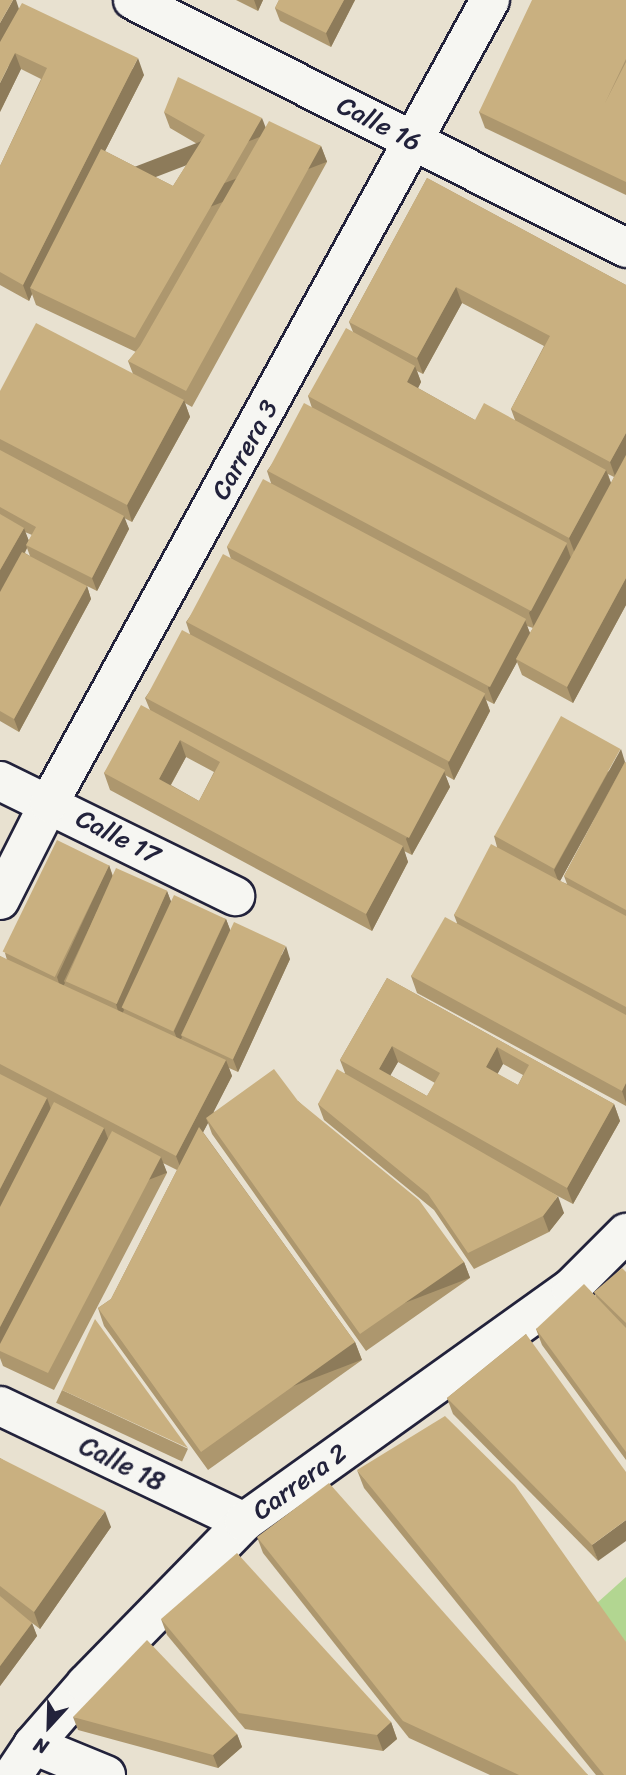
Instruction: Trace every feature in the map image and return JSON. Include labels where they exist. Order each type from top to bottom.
[{"type":"street","name":"Calle 16","points":[[133,0],[626,248]]},
{"type":"street","name":"Carrera 3","points":[[0,900],[49,803],[490,0]]},
{"type":"street","name":"Calle 17","points":[[0,780],[235,896]]},
{"type":"street","name":"Carrera 2","points":[[23,1760],[86,1684],[244,1522],[571,1288],[626,1233]]},
{"type":"street","name":"Calle 18","points":[[0,1406],[244,1522]]},
{"type":"street","points":[[23,1760],[106,1775]]},
{"type":"green space","points":[[626,1577],[626,1645],[597,1603]]},
{"type":"building","points":[[0,0],[13,0],[0,23]]},
{"type":"building","points":[[279,0],[344,0],[326,33],[275,8]]},
{"type":"building","points":[[532,0],[626,0],[626,59],[605,103],[626,62],[626,182],[479,112]]},
{"type":"building","points":[[22,3],[138,58],[23,285],[0,272],[0,166],[47,68],[15,53],[0,83],[0,42]]},
{"type":"building","points":[[178,77],[262,118],[135,338],[30,288],[101,149],[173,186],[205,135],[164,112]]},
{"type":"building","points":[[269,121],[321,146],[186,391],[128,361],[140,346]]},
{"type":"building","points":[[427,178],[626,285],[626,433],[610,462],[511,409],[550,336],[456,287],[417,358],[349,322]]},
{"type":"building","points":[[36,323],[184,400],[127,505],[0,439],[0,391]]},
{"type":"building","points":[[346,328],[415,366],[407,382],[475,420],[484,403],[606,470],[569,538],[308,396]]},
{"type":"building","points":[[304,403],[567,543],[531,611],[268,471]]},
{"type":"building","points":[[0,450],[124,516],[92,578],[26,545],[36,527],[0,507]]},
{"type":"building","points":[[626,455],[626,578],[567,687],[516,659]]},
{"type":"building","points":[[263,479],[526,619],[490,687],[227,547]]},
{"type":"building","points":[[0,514],[24,528],[0,570]]},
{"type":"building","points":[[22,552],[87,586],[14,719],[0,711],[0,592]]},
{"type":"building","points":[[223,554],[485,693],[449,761],[187,622]]},
{"type":"building","points":[[182,630],[445,770],[409,838],[146,698]]},
{"type":"building","points":[[141,705],[403,846],[366,914],[104,773]],"holes":[[[180,740],[220,762],[199,801],[159,779]]]},
{"type":"building","points":[[561,716],[620,749],[554,869],[495,836]]},
{"type":"building","points":[[626,763],[626,910],[564,876]]},
{"type":"building","points":[[57,840],[109,865],[55,977],[3,951]]},
{"type":"building","points":[[491,844],[626,916],[626,1007],[454,915]]},
{"type":"building","points":[[116,868],[167,891],[117,1004],[66,981]]},
{"type":"building","points":[[174,895],[226,919],[173,1031],[122,1007]]},
{"type":"building","points":[[445,917],[626,1015],[626,1083],[622,1091],[411,976]]},
{"type":"building","points":[[234,922],[286,946],[233,1059],[181,1035]]},
{"type":"building","points":[[0,956],[226,1060],[176,1156],[0,1064]]},
{"type":"building","points":[[387,978],[614,1104],[567,1188],[340,1060]],"holes":[[[392,1046],[440,1073],[427,1096],[379,1069]],[[497,1047],[529,1065],[518,1085],[486,1067]]]},
{"type":"building","points":[[274,1069],[298,1101],[419,1200],[464,1262],[360,1334],[206,1118]]},
{"type":"building","points":[[337,1069],[558,1196],[543,1216],[468,1253],[428,1194],[318,1104]]},
{"type":"building","points":[[0,1074],[47,1098],[0,1189]]},
{"type":"building","points":[[54,1102],[104,1128],[0,1327],[0,1207]]},
{"type":"building","points":[[199,1127],[355,1342],[201,1452],[98,1308],[111,1299]]},
{"type":"building","points":[[112,1131],[161,1157],[48,1373],[0,1351],[0,1344]]},
{"type":"building","points":[[622,1268],[626,1272],[626,1323],[594,1292]]},
{"type":"building","points":[[584,1284],[626,1328],[626,1452],[536,1329]]},
{"type":"building","points":[[95,1319],[188,1448],[62,1390]]},
{"type":"building","points":[[526,1334],[626,1472],[626,1520],[592,1545],[447,1398]]},
{"type":"building","points":[[445,1416],[515,1485],[626,1642],[626,1775],[604,1775],[357,1470]]},
{"type":"building","points":[[0,1458],[105,1511],[34,1612],[0,1586]]},
{"type":"building","points":[[329,1483],[588,1775],[519,1775],[403,1721],[257,1537]]},
{"type":"building","points":[[237,1553],[391,1722],[377,1735],[239,1713],[161,1619]]},
{"type":"building","points":[[0,1596],[32,1623],[0,1666]]},
{"type":"building","points":[[147,1640],[237,1734],[213,1755],[73,1717]]}]
